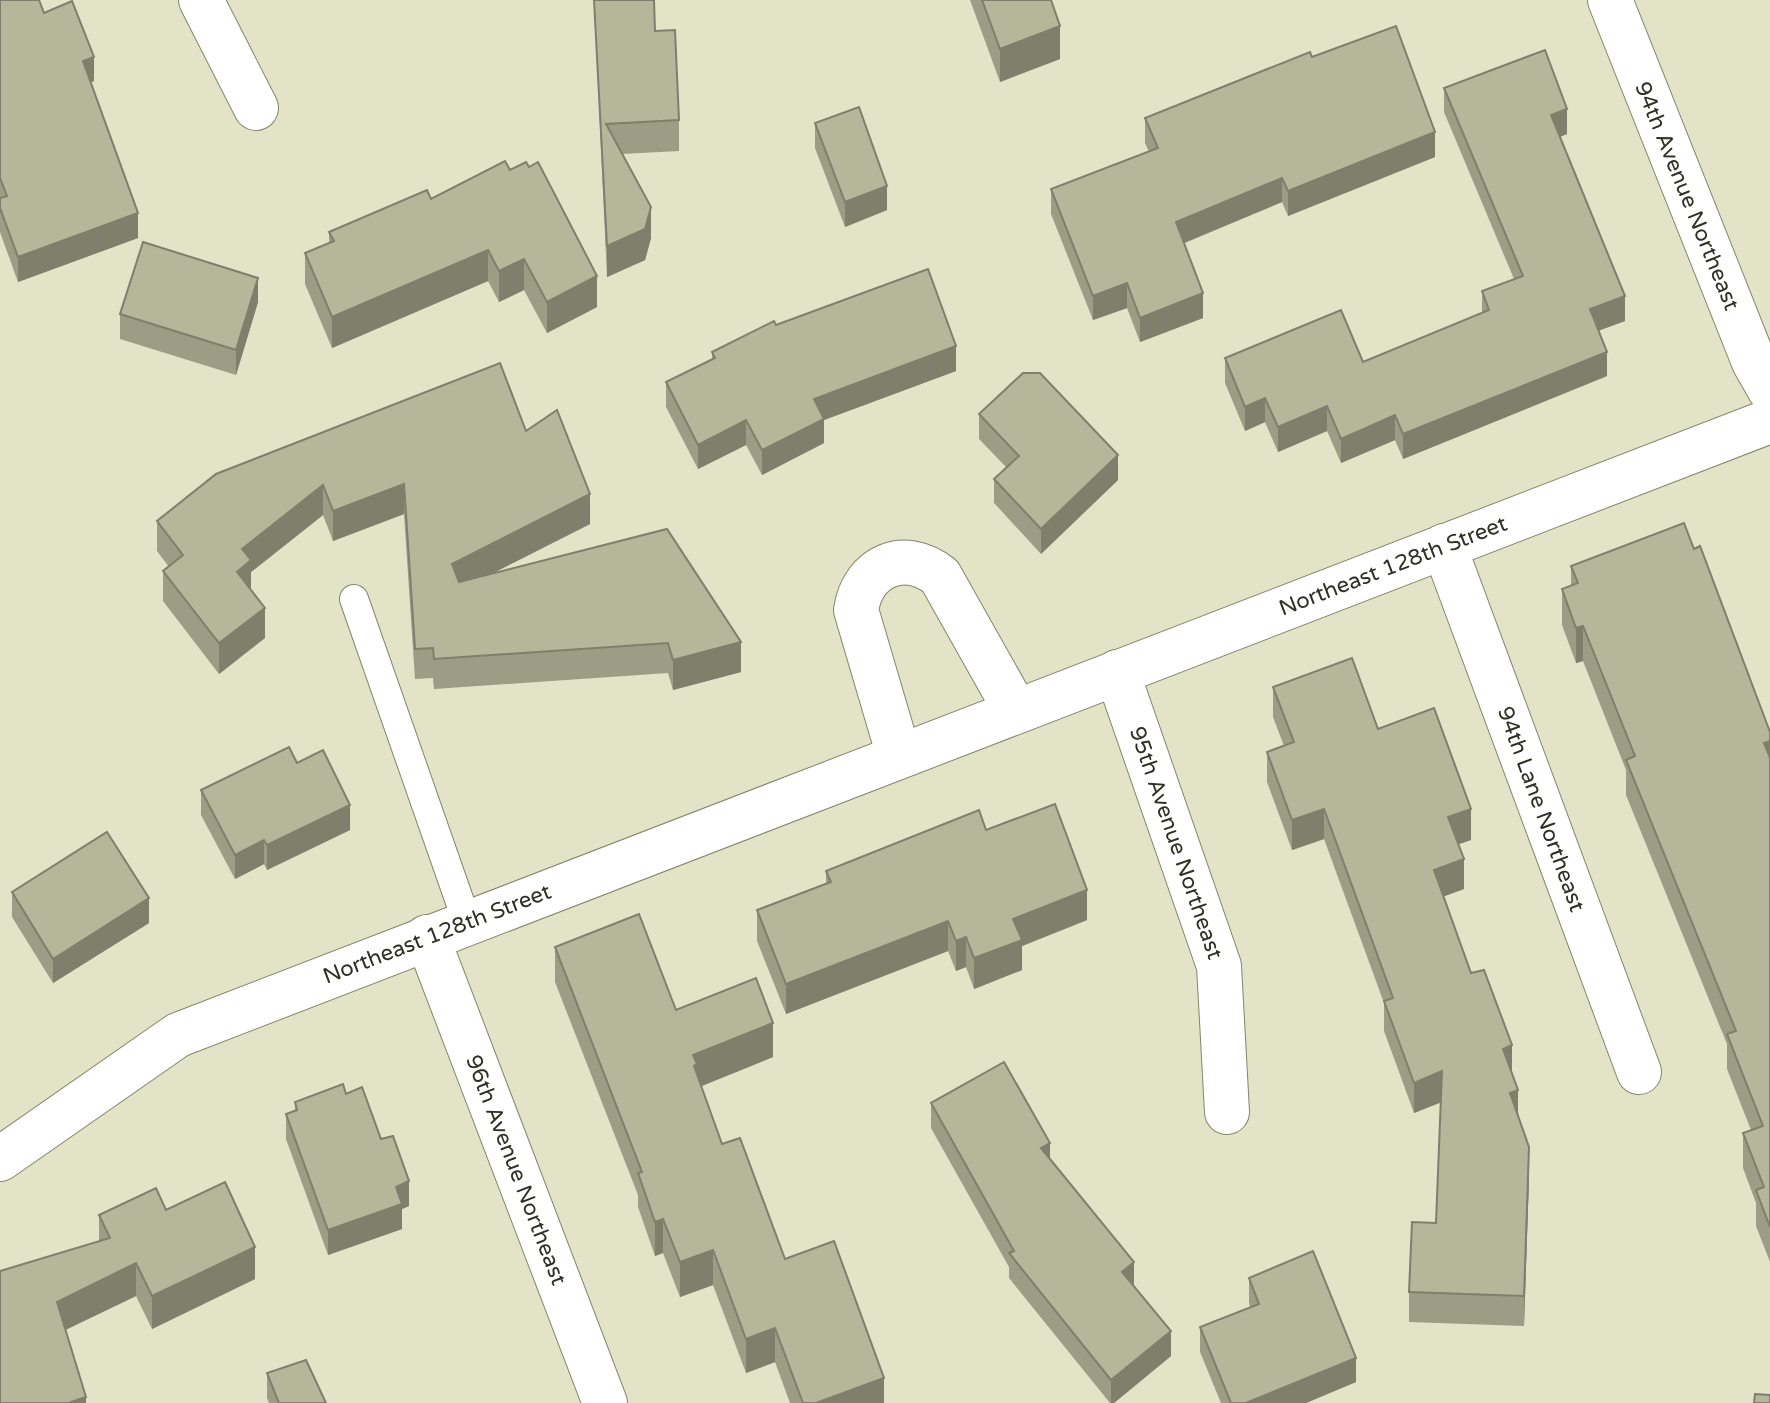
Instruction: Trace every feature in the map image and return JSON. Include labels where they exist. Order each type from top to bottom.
[{"type":"street","points":[[201,0],[256,108]]},
{"type":"street","name":"94th Avenue Northeast","points":[[1610,0],[1754,362],[1770,390]]},
{"type":"street","name":"Northeast 128th Street","points":[[0,1159],[178,1035],[1770,421]]},
{"type":"street","name":"94th Lane Northeast","points":[[1444,546],[1639,1072]]},
{"type":"street","points":[[899,756],[856,610],[859,593],[868,578],[896,562],[927,566],[940,576],[1016,711]]},
{"type":"street","name":"95th Avenue Northeast","points":[[1117,672],[1219,966],[1227,1112]]},
{"type":"street","name":"96th Avenue Northeast","points":[[427,937],[605,1403]]},
{"type":"lane","points":[[354,599],[467,922]]},
{"type":"building","points":[[0,0],[39,0],[44,13],[72,1],[94,57],[83,61],[138,213],[18,257],[0,208],[0,198],[7,196],[0,178]]},
{"type":"building","points":[[594,0],[654,0],[655,31],[675,30],[679,120],[606,124],[651,207],[645,229],[607,246]]},
{"type":"building","points":[[982,0],[1051,0],[1060,26],[1000,49]]},
{"type":"building","points":[[1396,26],[1435,132],[1288,191],[1282,178],[1176,222],[1203,293],[1140,318],[1127,283],[1093,296],[1051,189],[1158,148],[1145,118],[1310,52],[1312,57]]},
{"type":"building","points":[[1545,50],[1567,109],[1551,115],[1625,296],[1590,309],[1607,352],[1403,434],[1395,415],[1341,439],[1327,406],[1278,427],[1265,398],[1245,407],[1225,358],[1341,310],[1363,362],[1489,310],[1482,291],[1523,276],[1444,88]]},
{"type":"building","points":[[859,107],[887,186],[845,202],[815,123]]},
{"type":"building","points":[[505,161],[510,170],[526,162],[529,167],[538,162],[597,276],[547,302],[524,259],[499,271],[488,250],[332,317],[305,253],[334,241],[329,232],[427,190],[431,199]]},
{"type":"building","points":[[143,242],[258,278],[236,350],[120,314]]},
{"type":"building","points":[[928,269],[956,346],[814,399],[824,419],[762,450],[746,420],[698,445],[666,382],[715,358],[712,352],[774,321],[776,325]]},
{"type":"building","points":[[500,363],[526,431],[557,410],[590,494],[452,564],[459,582],[667,529],[741,642],[673,660],[668,643],[434,659],[433,648],[415,649],[404,484],[333,511],[323,485],[242,549],[251,560],[237,572],[265,608],[219,643],[163,571],[183,555],[157,521],[216,474]]},
{"type":"building","points":[[1023,373],[1040,373],[1118,455],[1041,529],[994,479],[1019,456],[979,414]]},
{"type":"building","points":[[1684,523],[1694,549],[1700,546],[1770,732],[1770,741],[1764,743],[1770,758],[1770,1227],[1756,1190],[1764,1187],[1743,1133],[1763,1126],[1727,1034],[1736,1031],[1626,760],[1635,756],[1583,626],[1576,628],[1562,589],[1578,583],[1571,566]]},
{"type":"building","points":[[1352,658],[1378,729],[1434,708],[1471,809],[1448,817],[1464,859],[1434,870],[1471,973],[1484,970],[1512,1045],[1503,1049],[1518,1090],[1510,1093],[1529,1147],[1524,1296],[1409,1292],[1412,1222],[1436,1223],[1442,1071],[1414,1083],[1384,1001],[1393,998],[1324,809],[1292,820],[1267,752],[1294,742],[1273,687]]},
{"type":"building","points":[[289,747],[297,763],[323,750],[350,805],[267,845],[264,840],[235,855],[201,790]]},
{"type":"building","points":[[1055,804],[1087,890],[1013,919],[1022,940],[974,958],[966,937],[956,941],[948,921],[786,984],[757,910],[831,882],[826,871],[979,810],[986,830]]},
{"type":"building","points":[[107,832],[149,898],[53,959],[12,892]]},
{"type":"building","points":[[639,914],[676,1010],[756,978],[773,1023],[693,1055],[697,1064],[694,1066],[722,1144],[740,1138],[785,1259],[834,1241],[884,1378],[816,1403],[803,1403],[775,1328],[746,1339],[713,1250],[680,1262],[663,1219],[655,1222],[638,1173],[642,1172],[555,947]]},
{"type":"building","points":[[1004,1062],[1050,1143],[1041,1148],[1134,1262],[1122,1272],[1171,1331],[1111,1380],[1009,1253],[1014,1251],[931,1103]]},
{"type":"building","points":[[343,1084],[346,1094],[362,1087],[381,1139],[393,1136],[409,1181],[396,1187],[402,1204],[328,1230],[286,1114],[297,1110],[295,1102]]},
{"type":"building","points":[[225,1182],[255,1247],[152,1296],[136,1263],[57,1302],[86,1397],[72,1403],[0,1403],[0,1271],[110,1238],[99,1215],[156,1188],[166,1210]]},
{"type":"building","points":[[1313,1251],[1356,1358],[1246,1403],[1231,1403],[1200,1327],[1259,1304],[1249,1278]]},
{"type":"building","points":[[306,1360],[326,1403],[279,1403],[267,1373]]},
{"type":"building","points":[[1755,1394],[1770,1395],[1770,1403],[1754,1403]]}]
